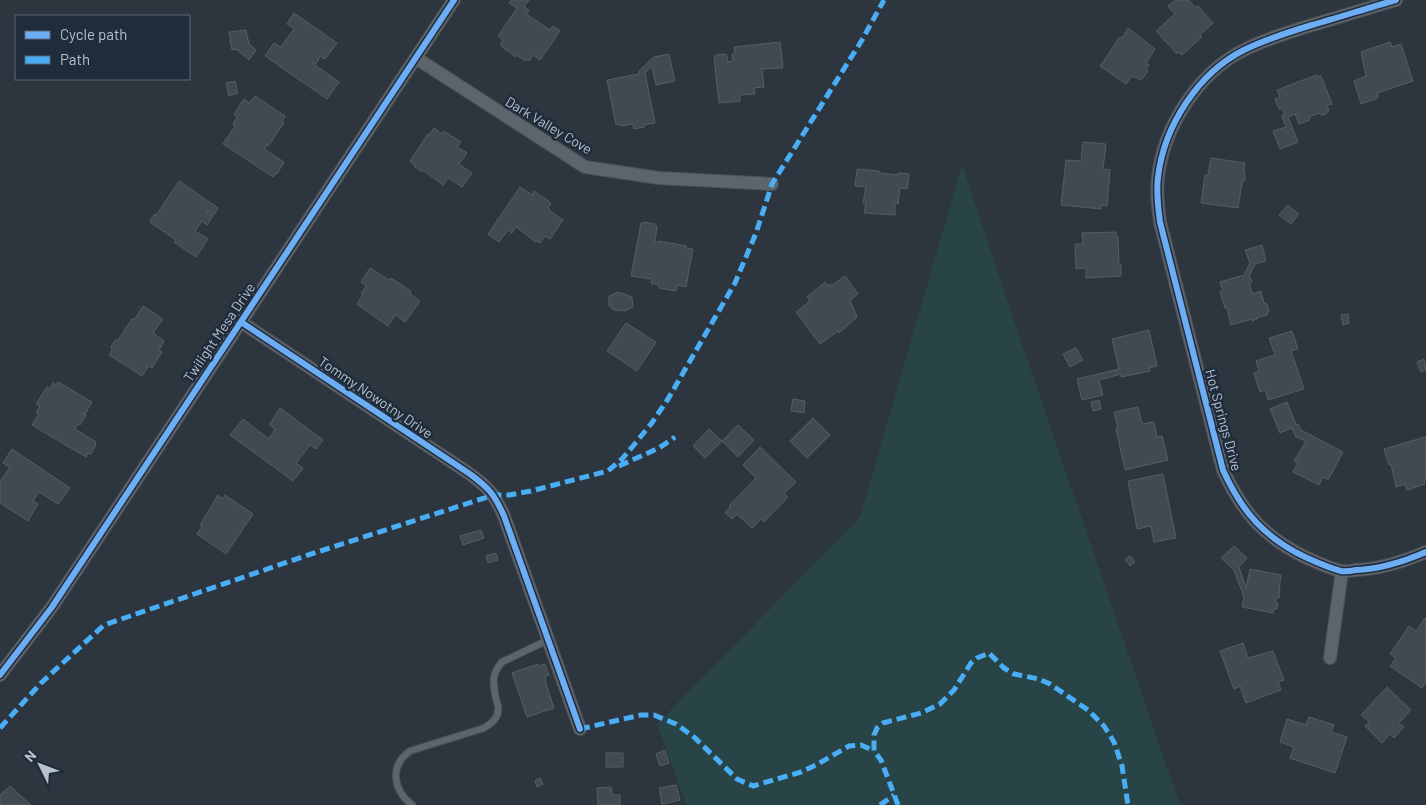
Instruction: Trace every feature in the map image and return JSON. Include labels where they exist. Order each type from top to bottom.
[{"type":"street","name":"Twilight Mesa Drive","points":[[0,675],[52,607],[454,0]]},
{"type":"street","name":"Hot Springs Drive","points":[[1396,0],[1273,37],[1244,50],[1224,62],[1185,105],[1175,123],[1168,139],[1158,176],[1157,197],[1160,222],[1221,462],[1230,486],[1254,521],[1271,537],[1291,550],[1316,562],[1342,571],[1387,566],[1407,561],[1426,552]]},
{"type":"street","name":"Dark Valley Cove","points":[[416,58],[585,166],[659,178],[772,184]]},
{"type":"street","name":"Tommy Nowotny Drive","points":[[241,322],[484,484],[494,495],[504,516],[548,640]]},
{"type":"street","points":[[1330,658],[1342,571]]},
{"type":"street","points":[[548,640],[580,729]]},
{"type":"lane","points":[[412,805],[404,799],[395,777],[403,756],[410,751],[484,728],[492,723],[498,710],[493,685],[497,667],[502,662],[548,640]]},
{"type":"green space","points":[[962,165],[1180,805],[686,805],[657,724],[860,517]]},
{"type":"building","points":[[511,0],[529,0],[524,7],[529,10],[526,14],[550,30],[553,26],[560,31],[540,60],[533,55],[529,61],[526,59],[525,61],[517,55],[516,57],[500,44],[503,40],[498,36],[517,8],[509,3]]},
{"type":"building","points":[[1175,0],[1189,0],[1195,7],[1198,6],[1213,23],[1200,35],[1202,37],[1182,55],[1179,52],[1177,54],[1156,31],[1175,14],[1168,6]]},
{"type":"building","points":[[294,13],[337,43],[325,59],[320,56],[316,64],[312,63],[339,82],[327,99],[265,56],[274,43],[281,47],[294,29],[287,24]]},
{"type":"building","points":[[1128,28],[1155,49],[1146,63],[1149,65],[1146,69],[1148,71],[1141,80],[1132,76],[1126,84],[1100,66]]},
{"type":"building","points":[[246,30],[249,44],[256,50],[249,60],[238,49],[232,50],[229,32]]},
{"type":"building","points":[[780,42],[783,68],[762,69],[764,87],[754,88],[755,94],[740,95],[740,101],[719,103],[714,58],[716,55],[725,54],[728,62],[733,61],[734,47]]},
{"type":"building","points":[[1390,42],[1392,47],[1401,44],[1413,81],[1377,93],[1378,98],[1361,104],[1354,81],[1366,76],[1361,52]]},
{"type":"building","points":[[669,54],[675,81],[656,85],[652,67],[645,73],[655,123],[634,129],[633,124],[616,125],[607,80],[639,74],[639,71],[654,57]]},
{"type":"building","points":[[1316,75],[1317,77],[1321,76],[1332,104],[1327,105],[1329,110],[1326,114],[1322,115],[1319,113],[1309,117],[1310,120],[1299,124],[1295,114],[1288,117],[1298,142],[1280,149],[1273,131],[1286,127],[1282,116],[1285,115],[1282,108],[1279,109],[1275,99],[1280,97],[1277,90]]},
{"type":"building","points":[[235,81],[238,93],[229,96],[226,83]]},
{"type":"building","points":[[255,96],[285,116],[282,122],[284,123],[264,149],[284,162],[273,177],[223,144],[235,126],[233,124],[237,117],[234,114],[244,99],[249,103]]},
{"type":"building","points":[[434,128],[442,134],[444,131],[461,142],[457,147],[467,153],[459,164],[472,173],[462,187],[448,178],[443,185],[424,171],[415,167],[410,161]]},
{"type":"building","points":[[1083,142],[1106,144],[1103,169],[1110,170],[1107,206],[1101,205],[1101,209],[1061,205],[1066,160],[1081,161]]},
{"type":"building","points":[[1211,158],[1245,163],[1245,180],[1242,183],[1238,208],[1201,203],[1205,175],[1208,175]]},
{"type":"building","points":[[857,169],[898,175],[898,173],[909,174],[907,189],[900,188],[898,204],[895,203],[895,215],[864,213],[866,203],[863,203],[866,187],[855,186]]},
{"type":"building","points":[[179,181],[218,208],[214,215],[208,211],[207,213],[213,216],[207,225],[202,221],[195,231],[208,239],[196,257],[174,242],[176,240],[151,223],[150,220],[157,214]]},
{"type":"building","points":[[520,187],[532,195],[534,191],[551,203],[548,208],[550,211],[563,220],[550,239],[545,236],[540,243],[536,242],[516,227],[512,233],[508,230],[499,242],[488,234]]},
{"type":"building","points":[[1288,205],[1299,214],[1291,224],[1279,215]]},
{"type":"building","points":[[644,222],[657,226],[655,242],[659,241],[693,249],[686,287],[677,285],[676,291],[659,288],[659,285],[651,283],[652,279],[631,276],[641,223]]},
{"type":"building","points":[[1116,232],[1121,276],[1086,278],[1086,268],[1076,269],[1075,244],[1083,244],[1082,233]]},
{"type":"building","points":[[1262,245],[1266,261],[1255,264],[1249,276],[1252,282],[1249,284],[1253,294],[1261,291],[1264,303],[1267,304],[1269,310],[1267,315],[1252,321],[1252,319],[1231,325],[1227,308],[1225,308],[1220,292],[1223,291],[1220,282],[1244,275],[1250,263],[1245,250]]},
{"type":"building","points":[[370,268],[389,280],[391,278],[411,291],[410,294],[420,301],[405,322],[395,315],[388,326],[357,304],[366,286],[361,282]]},
{"type":"building","points":[[845,276],[858,294],[850,300],[857,317],[839,333],[838,331],[820,344],[796,312],[810,301],[807,297],[825,282],[828,286],[830,284],[831,286]]},
{"type":"building","points":[[618,292],[632,297],[633,307],[625,311],[614,310],[609,306],[609,296]]},
{"type":"building","points":[[143,306],[163,319],[153,333],[164,341],[159,350],[162,352],[152,368],[146,364],[145,366],[148,367],[142,376],[109,355],[115,340],[118,340]]},
{"type":"building","points":[[1348,314],[1349,323],[1343,325],[1341,315]]},
{"type":"building","points":[[626,323],[656,342],[637,371],[607,351]]},
{"type":"building","points":[[1149,330],[1157,366],[1149,368],[1150,371],[1121,377],[1121,374],[1099,380],[1103,395],[1082,400],[1077,379],[1119,369],[1112,339]]},
{"type":"building","points":[[1292,331],[1298,349],[1291,351],[1304,389],[1268,400],[1265,390],[1260,392],[1254,373],[1259,371],[1256,361],[1275,355],[1269,338]]},
{"type":"building","points":[[1076,348],[1083,360],[1070,367],[1063,354]]},
{"type":"building","points":[[1424,359],[1426,370],[1421,372],[1417,362]]},
{"type":"building","points":[[58,382],[92,402],[85,414],[82,414],[86,415],[80,425],[78,424],[75,429],[96,442],[90,455],[88,453],[86,457],[32,425],[39,414],[36,413],[40,406],[36,404],[47,387],[50,389],[53,383],[56,385]]},
{"type":"building","points":[[793,399],[805,401],[804,413],[791,411]]},
{"type":"building","points":[[1099,400],[1101,409],[1093,411],[1091,402]]},
{"type":"building","points":[[1287,402],[1296,425],[1298,424],[1301,430],[1343,452],[1328,480],[1323,477],[1319,485],[1293,472],[1298,463],[1294,461],[1306,441],[1296,437],[1292,428],[1280,433],[1270,409]]},
{"type":"building","points":[[1138,407],[1142,424],[1154,422],[1157,437],[1162,436],[1168,460],[1125,470],[1114,412]]},
{"type":"building","points":[[280,408],[323,440],[316,449],[310,445],[296,463],[303,468],[293,481],[230,435],[243,419],[269,439],[275,429],[269,425]]},
{"type":"building","points":[[813,418],[830,435],[807,458],[790,441]]},
{"type":"building","points":[[738,425],[754,440],[738,457],[722,441]]},
{"type":"building","points":[[709,429],[722,441],[705,458],[693,446]]},
{"type":"building","points":[[1425,437],[1425,484],[1407,490],[1405,484],[1396,487],[1391,464],[1389,465],[1384,449]]},
{"type":"building","points":[[760,447],[796,482],[784,494],[788,497],[764,522],[761,519],[752,528],[737,514],[732,519],[725,513],[729,506],[756,478],[743,465]]},
{"type":"building","points":[[12,449],[70,488],[58,504],[39,492],[33,501],[38,504],[28,521],[0,503],[0,482],[10,467],[3,463]]},
{"type":"building","points":[[1163,474],[1176,538],[1154,542],[1151,526],[1137,529],[1128,481]]},
{"type":"building","points":[[218,495],[223,499],[225,495],[253,514],[226,554],[197,534],[202,526],[200,525]]},
{"type":"building","points":[[481,530],[484,538],[463,545],[460,536]]},
{"type":"building","points":[[1234,546],[1247,558],[1239,567],[1246,588],[1250,569],[1281,575],[1279,598],[1276,598],[1275,603],[1278,603],[1277,609],[1274,609],[1273,613],[1242,607],[1244,597],[1234,570],[1221,558]]},
{"type":"building","points":[[496,553],[498,560],[488,563],[486,556]]},
{"type":"building","points":[[1130,556],[1135,562],[1130,566],[1125,560]]},
{"type":"building","points":[[1425,618],[1426,682],[1422,688],[1390,666],[1396,658],[1390,654],[1409,626],[1416,631]]},
{"type":"building","points":[[1243,643],[1248,658],[1273,651],[1284,680],[1278,682],[1281,690],[1246,703],[1240,686],[1234,689],[1220,651]]},
{"type":"building","points":[[538,664],[539,666],[545,664],[549,675],[545,677],[545,681],[554,708],[527,717],[512,673]]},
{"type":"building","points":[[1387,687],[1411,710],[1399,723],[1404,727],[1394,738],[1390,734],[1382,743],[1365,726],[1369,722],[1361,715]]},
{"type":"building","points":[[1309,717],[1334,725],[1331,732],[1347,737],[1335,773],[1290,758],[1294,747],[1280,742],[1287,719],[1306,725]]},
{"type":"building","points":[[665,750],[669,763],[660,766],[656,754]]},
{"type":"building","points":[[606,753],[623,753],[623,767],[606,767]]},
{"type":"building","points":[[540,778],[543,784],[537,787],[535,781]]},
{"type":"building","points":[[676,785],[680,800],[662,804],[659,788]]},
{"type":"building","points":[[10,786],[31,805],[0,805],[0,795]]},
{"type":"building","points":[[611,787],[612,795],[620,795],[620,805],[598,805],[597,788]]},
{"type":"marked path","points":[[0,728],[41,683],[104,625],[305,556],[494,495],[509,495],[531,491],[608,471],[633,446],[668,399],[735,283],[756,233],[772,184],[862,40],[884,0]]},
{"type":"marked path","points":[[619,466],[659,448],[675,437]]},
{"type":"marked path","points":[[898,805],[881,760],[874,751],[874,735],[877,728],[883,723],[921,713],[940,704],[954,690],[971,663],[989,653],[1004,668],[1014,674],[1039,679],[1050,684],[1088,710],[1104,726],[1114,742],[1122,766],[1128,805]]},
{"type":"marked path","points":[[580,729],[641,715],[654,715],[676,724],[694,737],[737,779],[753,786],[801,772],[849,746],[861,745],[874,751]]},
{"type":"marked path","points":[[880,805],[894,795]]},
{"type":"cycle path","points":[[0,675],[52,607],[454,0]]},
{"type":"cycle path","points":[[1396,0],[1269,39],[1227,60],[1198,87],[1176,120],[1162,158],[1157,188],[1160,222],[1223,470],[1246,511],[1266,532],[1290,549],[1318,563],[1341,571],[1383,567],[1426,552]]},
{"type":"cycle path","points":[[241,322],[470,474],[491,492],[504,516],[580,729]]}]
